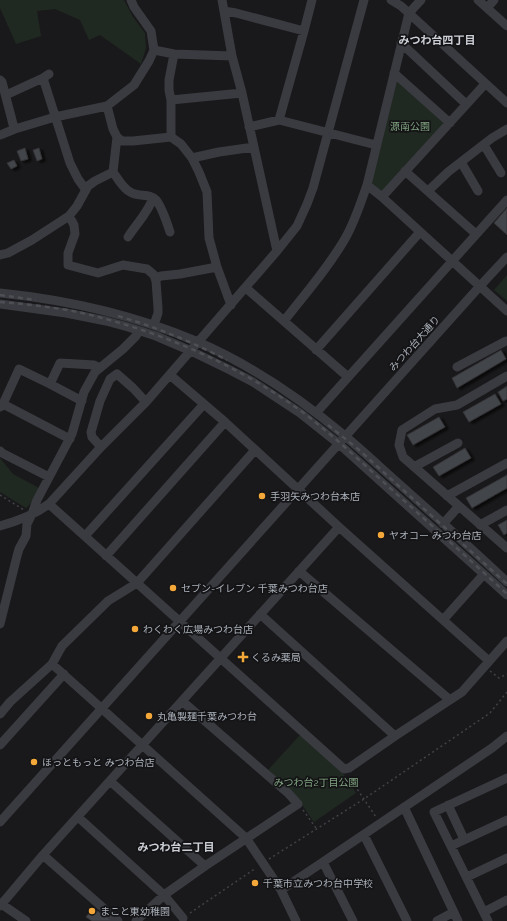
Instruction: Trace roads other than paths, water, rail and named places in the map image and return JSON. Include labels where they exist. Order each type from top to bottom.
[{"type":"street","points":[[0,135],[54,116],[108,106],[134,85],[154,50],[151,31],[134,7],[131,0]]},
{"type":"street","points":[[222,0],[232,56],[242,93],[277,251]]},
{"type":"street","points":[[279,120],[312,0]]},
{"type":"street","points":[[0,526],[30,515],[49,504],[101,447],[146,402],[246,288],[297,226],[313,188],[364,0]]},
{"type":"street","points":[[391,0],[402,6],[507,103]]},
{"type":"street","points":[[284,321],[324,271],[347,236],[360,207],[367,185],[409,13],[421,0]]},
{"type":"street","points":[[478,0],[507,26]]},
{"type":"street","points":[[487,8],[494,0]]},
{"type":"street","points":[[224,11],[304,31]]},
{"type":"street","points":[[401,44],[466,104]]},
{"type":"street","points":[[154,50],[174,54],[232,56]]},
{"type":"street","points":[[172,137],[169,80],[174,54]]},
{"type":"street","points":[[394,73],[450,123]]},
{"type":"street","points":[[6,95],[46,76],[54,116],[70,163],[78,179],[86,190]]},
{"type":"street","points":[[0,80],[6,95],[15,129]]},
{"type":"street","points":[[382,197],[485,84]]},
{"type":"street","points":[[171,100],[242,93]]},
{"type":"street","points":[[108,106],[113,129],[117,137],[122,141],[172,137],[181,144],[192,158],[207,192],[209,238],[216,267],[231,305]]},
{"type":"street","points":[[249,127],[279,120],[376,145]]},
{"type":"street","points":[[428,191],[448,172],[492,138],[507,129]]},
{"type":"street","points":[[117,137],[113,172],[126,189],[132,193],[148,196],[156,200],[163,213],[170,232]]},
{"type":"street","points":[[484,145],[501,173]]},
{"type":"street","points":[[192,158],[254,147]]},
{"type":"street","points":[[461,162],[478,191]]},
{"type":"street","points":[[406,170],[476,234]]},
{"type":"street","points":[[0,255],[8,253],[32,240],[68,216],[78,206],[88,186],[113,172]]},
{"type":"street","points":[[367,185],[507,311]]},
{"type":"street","points":[[128,238],[133,228],[150,206],[153,198]]},
{"type":"street","points":[[316,413],[507,200]]},
{"type":"street","points":[[68,216],[74,225],[75,234],[68,253],[68,265],[98,273],[123,265],[147,269],[156,278],[158,313],[154,325]]},
{"type":"street","points":[[316,350],[420,232]]},
{"type":"street","points":[[0,249],[13,250]]},
{"type":"street","name":"みつわ台大通り","points":[[0,822],[507,257]]},
{"type":"street","points":[[156,278],[160,276],[216,267]]},
{"type":"street","points":[[246,288],[348,377]]},
{"type":"street","points":[[0,293],[34,297],[108,311],[154,325],[199,342],[234,360],[284,390],[345,436],[507,582]]},
{"type":"street","points":[[0,304],[66,313],[106,321],[156,336],[253,382],[300,413],[339,444],[507,595]]},
{"type":"street","points":[[0,624],[17,556],[26,536],[27,524],[30,515],[70,439],[84,392],[95,372],[123,349],[139,331]]},
{"type":"street","points":[[457,367],[506,341],[507,342]]},
{"type":"street","points":[[50,384],[60,363],[94,364],[100,368]]},
{"type":"street","points":[[70,439],[1,405],[19,369],[82,401]]},
{"type":"street","points":[[101,447],[92,437],[91,432],[100,401],[110,379],[117,374],[146,402]]},
{"type":"street","points":[[170,375],[225,422],[298,490],[443,620],[487,664]]},
{"type":"street","points":[[507,376],[457,405],[435,409],[402,430],[399,445],[403,457],[507,548]]},
{"type":"street","points":[[85,536],[204,404]]},
{"type":"street","points":[[106,556],[225,422]]},
{"type":"street","points":[[414,467],[458,443]]},
{"type":"street","points":[[0,714],[10,702],[52,664],[62,646],[108,601],[137,583],[255,450]]},
{"type":"street","points":[[0,451],[49,477]]},
{"type":"street","points":[[447,496],[507,463]]},
{"type":"street","points":[[49,504],[344,769],[349,768],[462,692],[507,641]]},
{"type":"street","points":[[443,524],[459,506]]},
{"type":"street","points":[[480,525],[507,510]]},
{"type":"street","points":[[26,921],[0,904],[339,527]]},
{"type":"street","points":[[299,571],[450,700]]},
{"type":"street","points":[[443,620],[484,574]]},
{"type":"street","points":[[260,614],[395,736]]},
{"type":"street","points":[[52,664],[246,838],[280,890],[296,921]]},
{"type":"street","points":[[0,745],[64,674]]},
{"type":"street","points":[[136,921],[164,895],[298,804],[288,793],[182,701]]},
{"type":"street","points":[[280,890],[364,835],[492,748],[507,736]]},
{"type":"street","points":[[488,921],[434,812],[507,778]]},
{"type":"street","points":[[110,781],[205,866]]},
{"type":"street","points":[[448,805],[463,837]]},
{"type":"street","points":[[404,807],[456,917],[437,921]]},
{"type":"street","points":[[78,817],[164,895],[183,918]]},
{"type":"street","points":[[451,846],[507,820]]},
{"type":"street","points":[[364,835],[407,921]]},
{"type":"street","points":[[43,855],[118,921]]},
{"type":"street","points":[[467,877],[507,858]]},
{"type":"street","points":[[323,862],[353,921]]},
{"type":"street","points":[[484,912],[507,900]]},
{"type":"railway","points":[[0,295],[36,300]]},
{"type":"railway","points":[[0,302],[78,312],[108,319],[137,328],[194,350],[249,378],[276,394],[324,429],[507,594]]},
{"type":"railway","points":[[118,316],[174,335],[227,360]]},
{"type":"railway","points":[[328,425],[358,449],[507,584]]},
{"type":"place","name":"手羽矢みつわ台本店","points":[[262,496]]},
{"type":"place","name":"ヤオコー みつわ台店","points":[[381,535]]},
{"type":"place","name":"セブン-イレブン 千葉みつわ台店","points":[[173,588]]},
{"type":"place","name":"わくわく広場みつわ台店","points":[[135,629]]},
{"type":"place","name":"くるみ薬局","points":[[243,657]]},
{"type":"place","name":"丸亀製麺千葉みつわ台","points":[[149,716]]},
{"type":"place","name":"ほっともっと みつわ台店","points":[[34,762]]},
{"type":"place","name":"千葉市立みつわ台中学校","points":[[255,883]]},
{"type":"place","name":"まこと東幼稚園","points":[[92,911]]},
{"type":"district","name":"みつわ台四丁目","points":[[437,40]]},
{"type":"district","name":"みつわ台二丁目","points":[[176,847]]},
{"type":"park label","name":"源南公園","points":[[410,126]]},
{"type":"park label","name":"みつわ台2丁目公園","points":[[316,782]]}]
